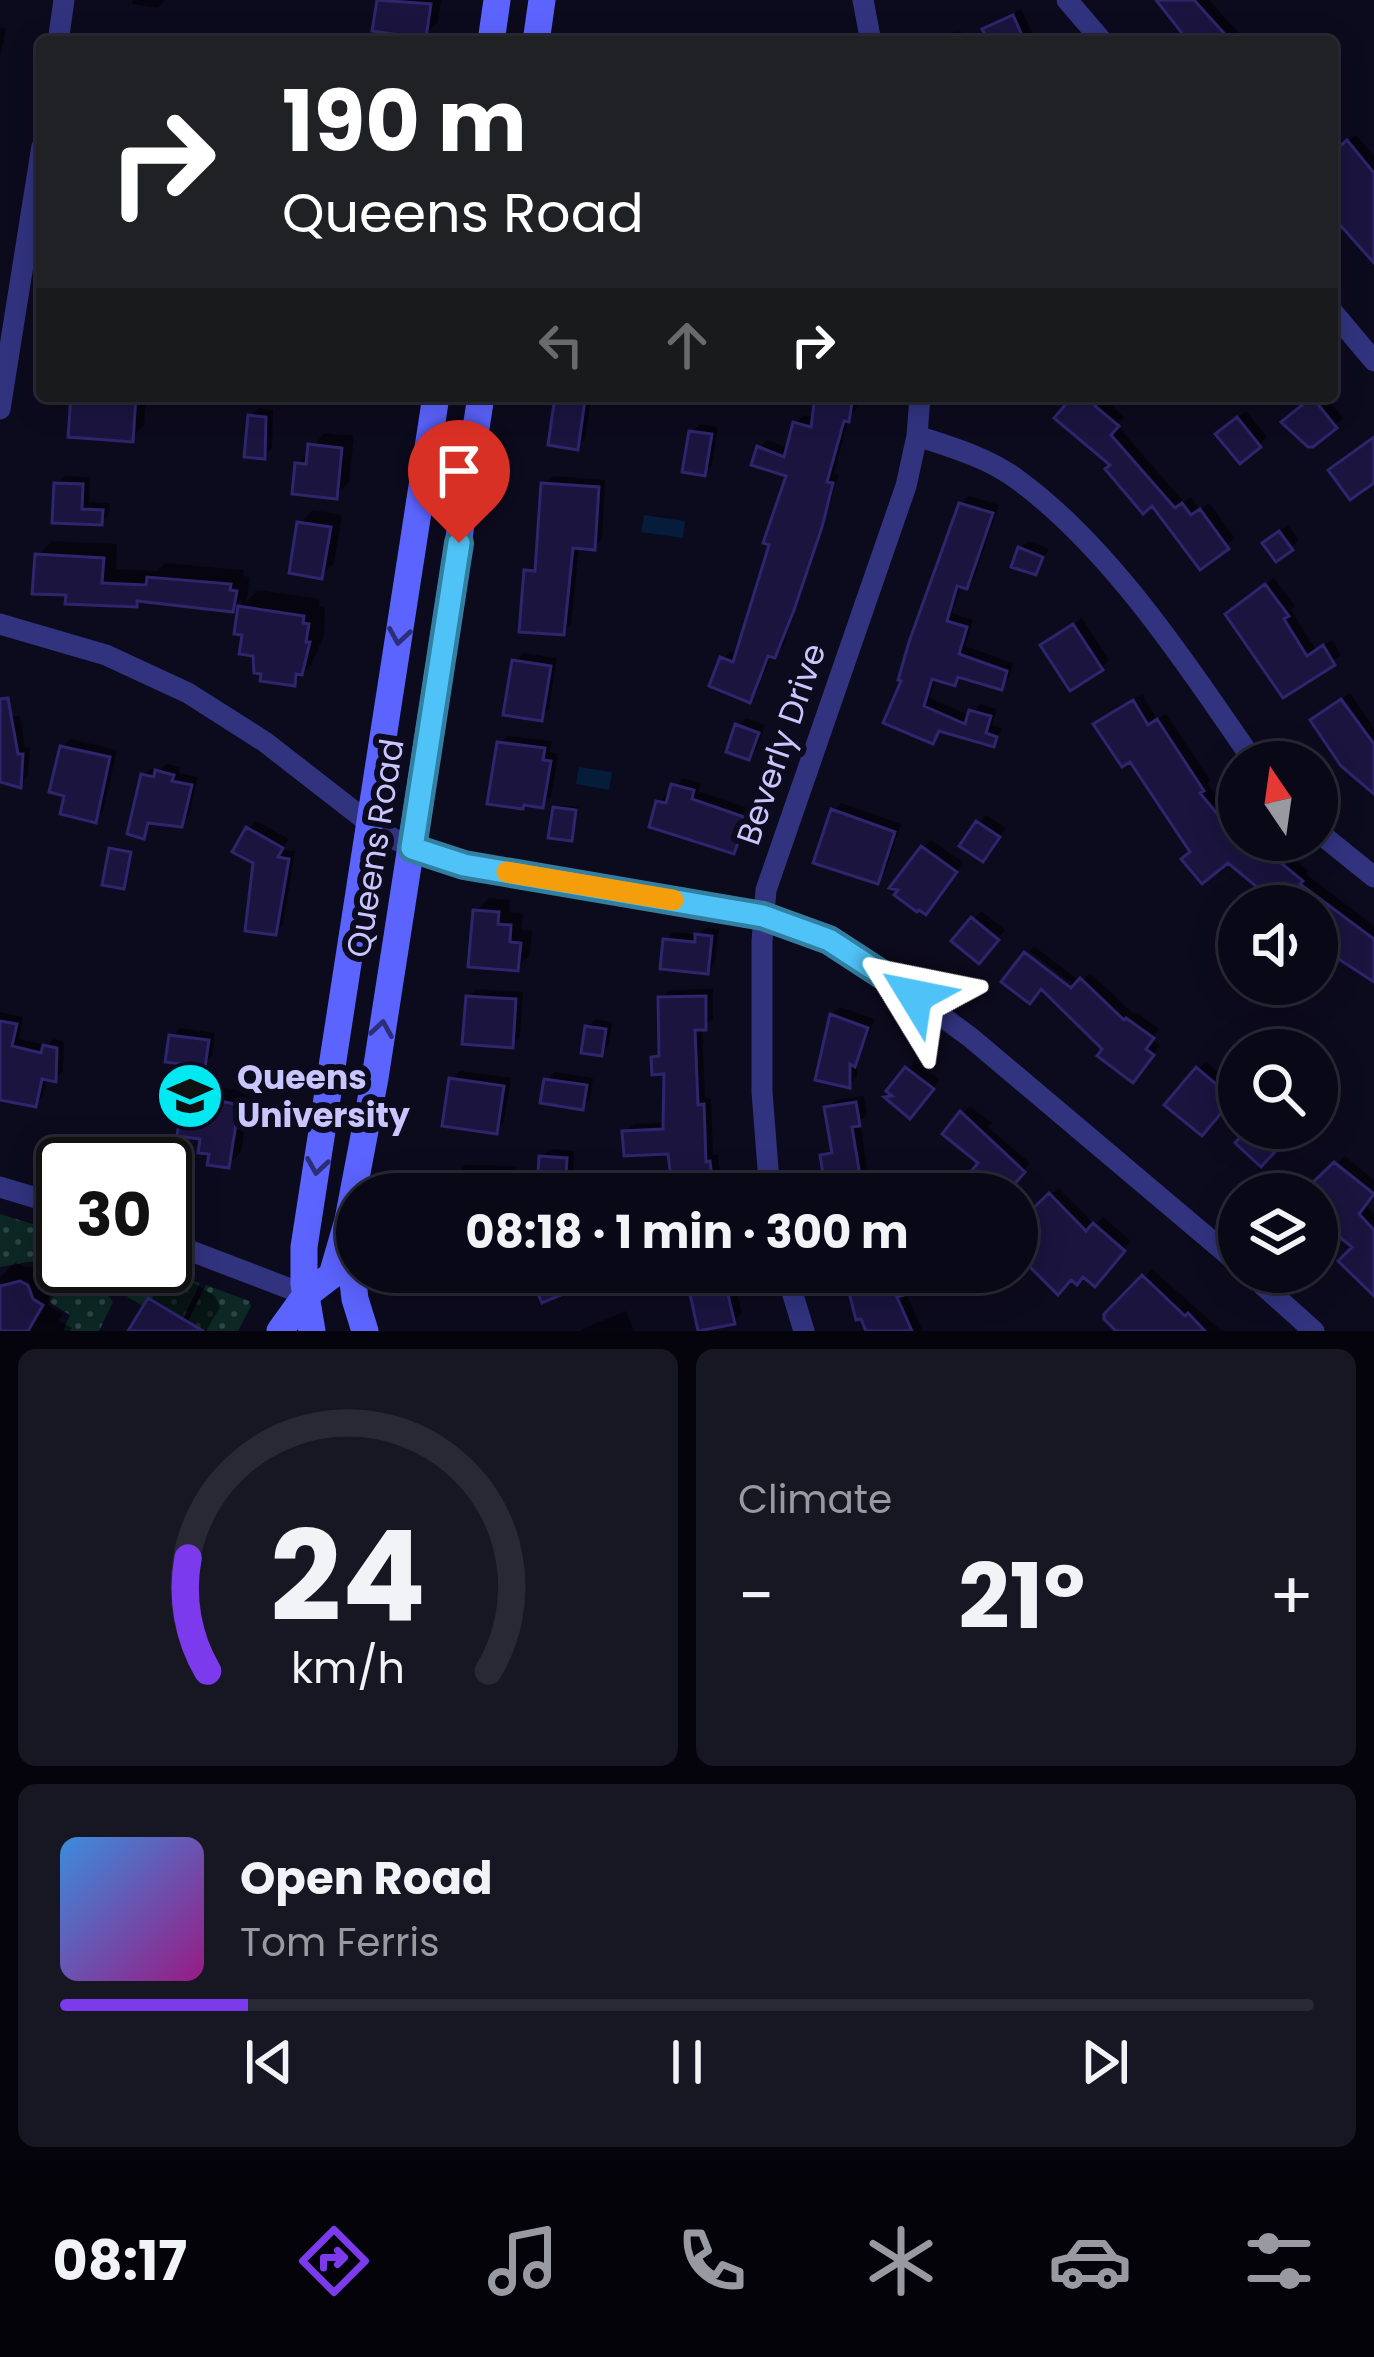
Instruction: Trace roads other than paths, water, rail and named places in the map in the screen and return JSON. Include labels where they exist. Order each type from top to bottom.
[{"type":"street","points":[[59,36],[64,0]]},
{"type":"street","points":[[492,36],[497,0]]},
{"type":"street","points":[[537,36],[542,0]]},
{"type":"street","points":[[863,0],[870,36]]},
{"type":"street","points":[[1067,0],[1098,36]]},
{"type":"street","points":[[0,409],[36,184]]},
{"type":"street","points":[[1338,318],[1374,361]]},
{"type":"street","name":"Queens Road","points":[[312,1331],[304,1246],[436,402]]},
{"type":"street","name":"Queens Road","points":[[356,1173],[412,848],[480,402]]},
{"type":"street","name":"Beverly Drive","points":[[768,1173],[762,1114],[763,916],[769,878],[906,485],[920,402]]},
{"type":"street","points":[[917,436],[1001,469],[1059,516],[1163,634],[1239,741]]},
{"type":"street","points":[[0,624],[93,650],[188,693],[266,742],[370,824],[412,848],[464,865],[763,916],[829,940],[928,1006],[1061,1111],[1218,1246]]},
{"type":"street","points":[[1338,848],[1374,877]]},
{"type":"street","points":[[0,1186],[36,1197]]},
{"type":"street","points":[[192,1251],[334,1304],[361,1331]]},
{"type":"street","name":"Queens Road","points":[[306,1295],[334,1272],[336,1265]]},
{"type":"street","points":[[354,1293],[361,1331]]},
{"type":"street","points":[[792,1293],[804,1331]]},
{"type":"street","points":[[1271,1293],[1314,1331]]},
{"type":"street","points":[[280,1331],[306,1295]]},
{"type":"water","points":[[644,515],[685,521],[683,538],[641,532]]},
{"type":"water","points":[[579,767],[612,772],[609,790],[576,784]]},
{"type":"place","name":"Queens University","points":[[190,1096]]}]
